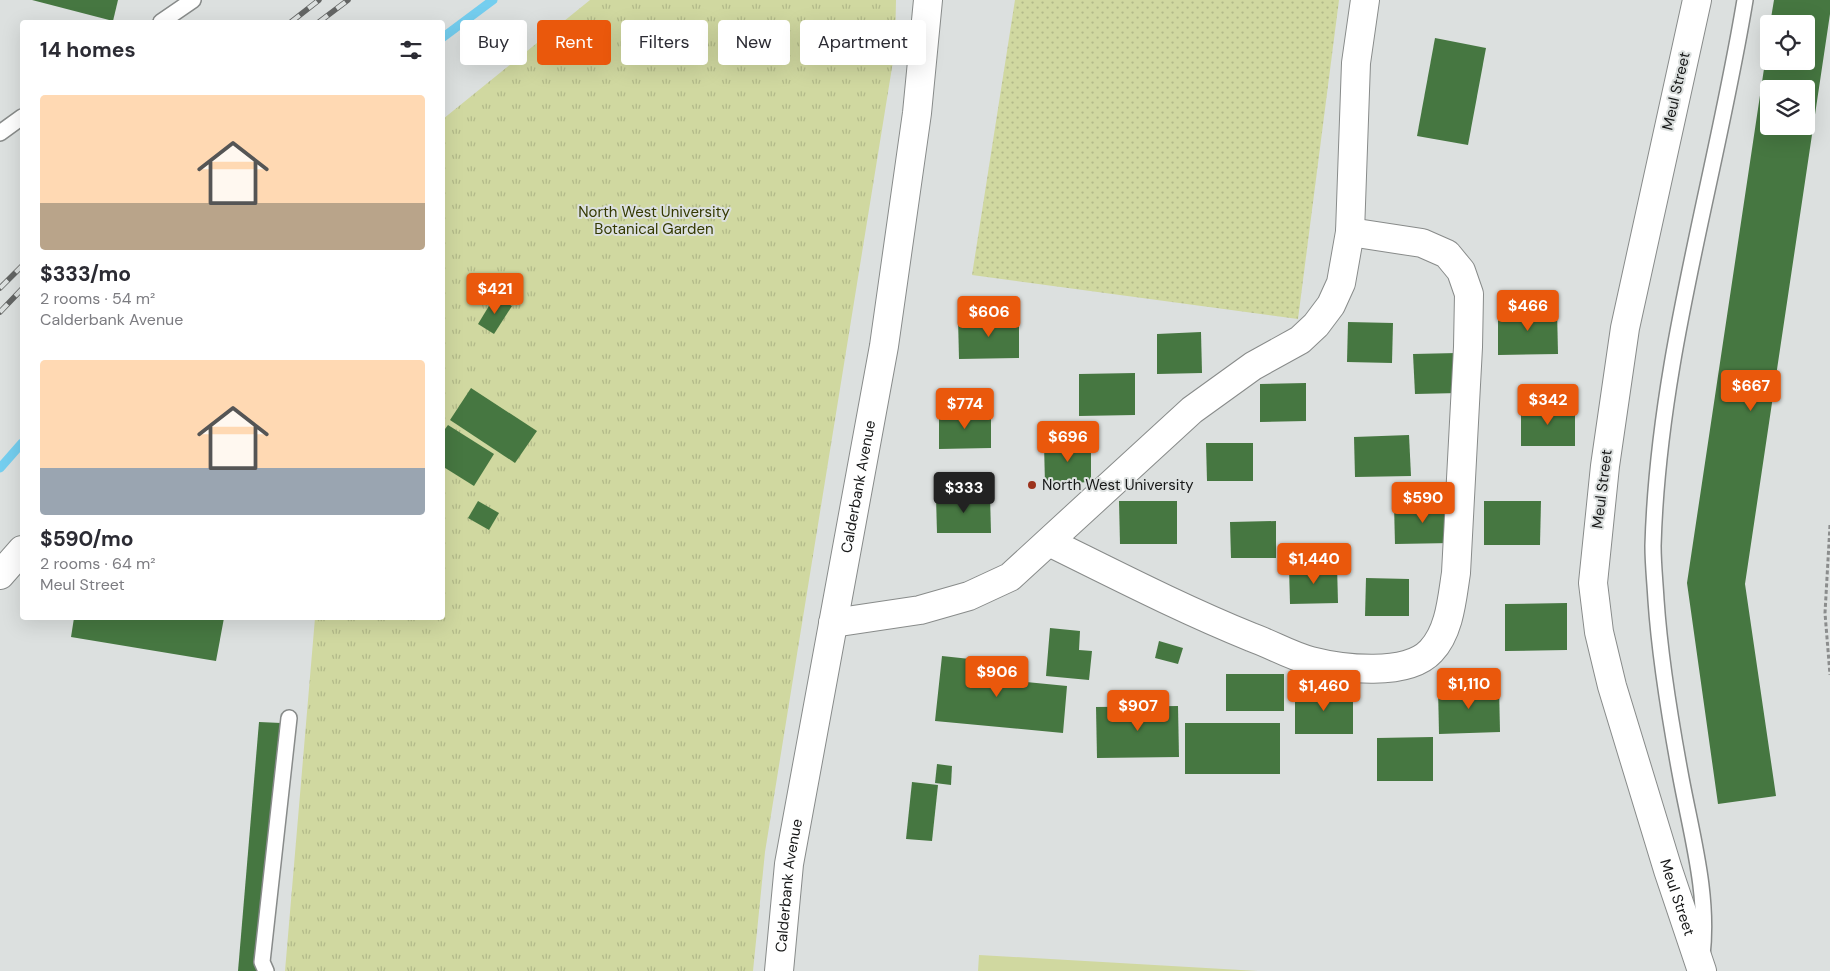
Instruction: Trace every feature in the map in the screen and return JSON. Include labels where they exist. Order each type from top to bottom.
[{"type":"street","name":"Calderbank Avenue","points":[[779,971],[789,864],[884,346],[917,113],[928,0]]},
{"type":"street","points":[[833,623],[920,610],[969,596],[1010,577],[1192,410],[1253,366],[1300,340],[1316,325],[1331,305],[1340,283],[1350,232],[1356,63],[1365,0]]},
{"type":"street","name":"Meul Street","points":[[1697,0],[1625,328],[1605,466],[1593,583],[1599,632],[1612,686],[1668,870],[1702,969]]},
{"type":"street","points":[[1049,542],[1225,626],[1311,661],[1375,670],[1411,664],[1431,652],[1442,634],[1450,609],[1456,573],[1469,294],[1461,271],[1446,254],[1422,243],[1350,232]]},
{"type":"street","points":[[0,575],[20,552]]},
{"type":"lane","points":[[164,20],[193,0]]},
{"type":"lane","points":[[1702,969],[1706,928],[1701,883],[1681,779],[1659,638],[1653,548],[1658,477],[1672,364],[1734,66],[1745,0]]},
{"type":"lane","points":[[0,133],[20,118]]},
{"type":"lane","points":[[266,971],[262,962],[289,718]]},
{"type":"path","points":[[1830,525],[1825,613],[1830,675]]},
{"type":"green space","name":"North West University Botanical Garden","points":[[590,0],[896,0],[896,20],[800,20],[800,65],[892,65],[765,852],[753,971],[285,971],[315,620],[445,620],[445,117],[510,65],[527,65],[527,51],[537,43],[537,65],[611,65],[611,20],[565,20]]},
{"type":"green space","points":[[1015,0],[1339,0],[1298,319],[972,275]]},
{"type":"green space","points":[[979,955],[1258,971],[978,971]]},
{"type":"building","points":[[32,0],[118,0],[113,20]]},
{"type":"building","points":[[1774,0],[1830,0],[1830,14],[1815,115],[1815,80],[1762,80],[1764,70],[1815,70],[1815,15],[1772,15]]},
{"type":"building","points":[[1435,38],[1486,48],[1468,145],[1417,136]]},
{"type":"building","points":[[1760,95],[1760,135],[1812,135],[1745,584],[1776,796],[1718,804],[1687,583]]},
{"type":"building","points":[[495,296],[512,306],[494,334],[478,324]]},
{"type":"building","points":[[1557,309],[1558,354],[1498,355],[1498,310]]},
{"type":"building","points":[[1019,317],[1019,358],[959,359],[958,318]]},
{"type":"building","points":[[1348,322],[1393,323],[1392,363],[1347,362]]},
{"type":"building","points":[[1201,332],[1202,373],[1157,374],[1157,334]]},
{"type":"building","points":[[1457,353],[1459,393],[1415,394],[1413,354]]},
{"type":"building","points":[[1135,373],[1135,415],[1079,416],[1079,374]]},
{"type":"building","points":[[1306,383],[1306,421],[1260,422],[1260,384]]},
{"type":"building","points":[[471,388],[537,431],[515,463],[450,420]]},
{"type":"building","points":[[1521,405],[1575,405],[1575,446],[1521,446]]},
{"type":"building","points":[[939,411],[991,411],[991,448],[939,449]]},
{"type":"building","points":[[448,425],[494,454],[474,486],[445,468],[445,429]]},
{"type":"building","points":[[1409,435],[1411,476],[1355,477],[1354,437]]},
{"type":"building","points":[[1091,443],[1091,482],[1045,484],[1044,444]]},
{"type":"building","points":[[1206,443],[1253,443],[1253,481],[1207,481]]},
{"type":"building","points":[[990,495],[991,533],[937,533],[936,497]]},
{"type":"building","points":[[478,501],[499,513],[489,530],[468,518]]},
{"type":"building","points":[[1119,501],[1177,501],[1177,544],[1120,544]]},
{"type":"building","points":[[1484,501],[1541,501],[1540,545],[1484,545]]},
{"type":"building","points":[[1451,503],[1452,543],[1395,544],[1394,504]]},
{"type":"building","points":[[1276,521],[1276,558],[1231,558],[1230,522]]},
{"type":"building","points":[[1337,565],[1338,603],[1290,604],[1289,567]]},
{"type":"building","points":[[1366,578],[1409,579],[1409,616],[1365,616]]},
{"type":"building","points":[[1567,603],[1567,650],[1505,651],[1505,604]]},
{"type":"building","points":[[74,620],[224,620],[216,661],[71,637]]},
{"type":"building","points":[[1050,628],[1080,631],[1079,650],[1092,651],[1089,680],[1046,676]]},
{"type":"building","points":[[1159,641],[1183,648],[1178,664],[1155,658]]},
{"type":"building","points":[[942,656],[998,662],[997,679],[1067,686],[1063,733],[935,721]]},
{"type":"building","points":[[1226,674],[1284,674],[1284,711],[1226,711]]},
{"type":"building","points":[[1499,686],[1500,732],[1439,734],[1438,687]]},
{"type":"building","points":[[1295,690],[1353,690],[1353,734],[1295,734]]},
{"type":"building","points":[[1178,706],[1179,757],[1097,758],[1096,707]]},
{"type":"building","points":[[259,722],[281,723],[260,971],[238,971]]},
{"type":"building","points":[[1185,723],[1280,723],[1280,774],[1185,774]]},
{"type":"building","points":[[1433,737],[1433,781],[1377,781],[1377,738]]},
{"type":"building","points":[[937,764],[952,766],[951,785],[935,783]]},
{"type":"building","points":[[912,782],[938,785],[932,841],[906,839]]},
{"type":"waterway","points":[[445,36],[493,0]]},
{"type":"waterway","points":[[0,468],[20,445]]},
{"type":"railway","points":[[294,20],[319,0]]},
{"type":"railway","points":[[322,20],[348,0]]},
{"type":"railway","points":[[0,288],[20,268]]},
{"type":"railway","points":[[0,312],[20,291]]},
{"type":"place","name":"North West University","points":[[1032,485]]}]
